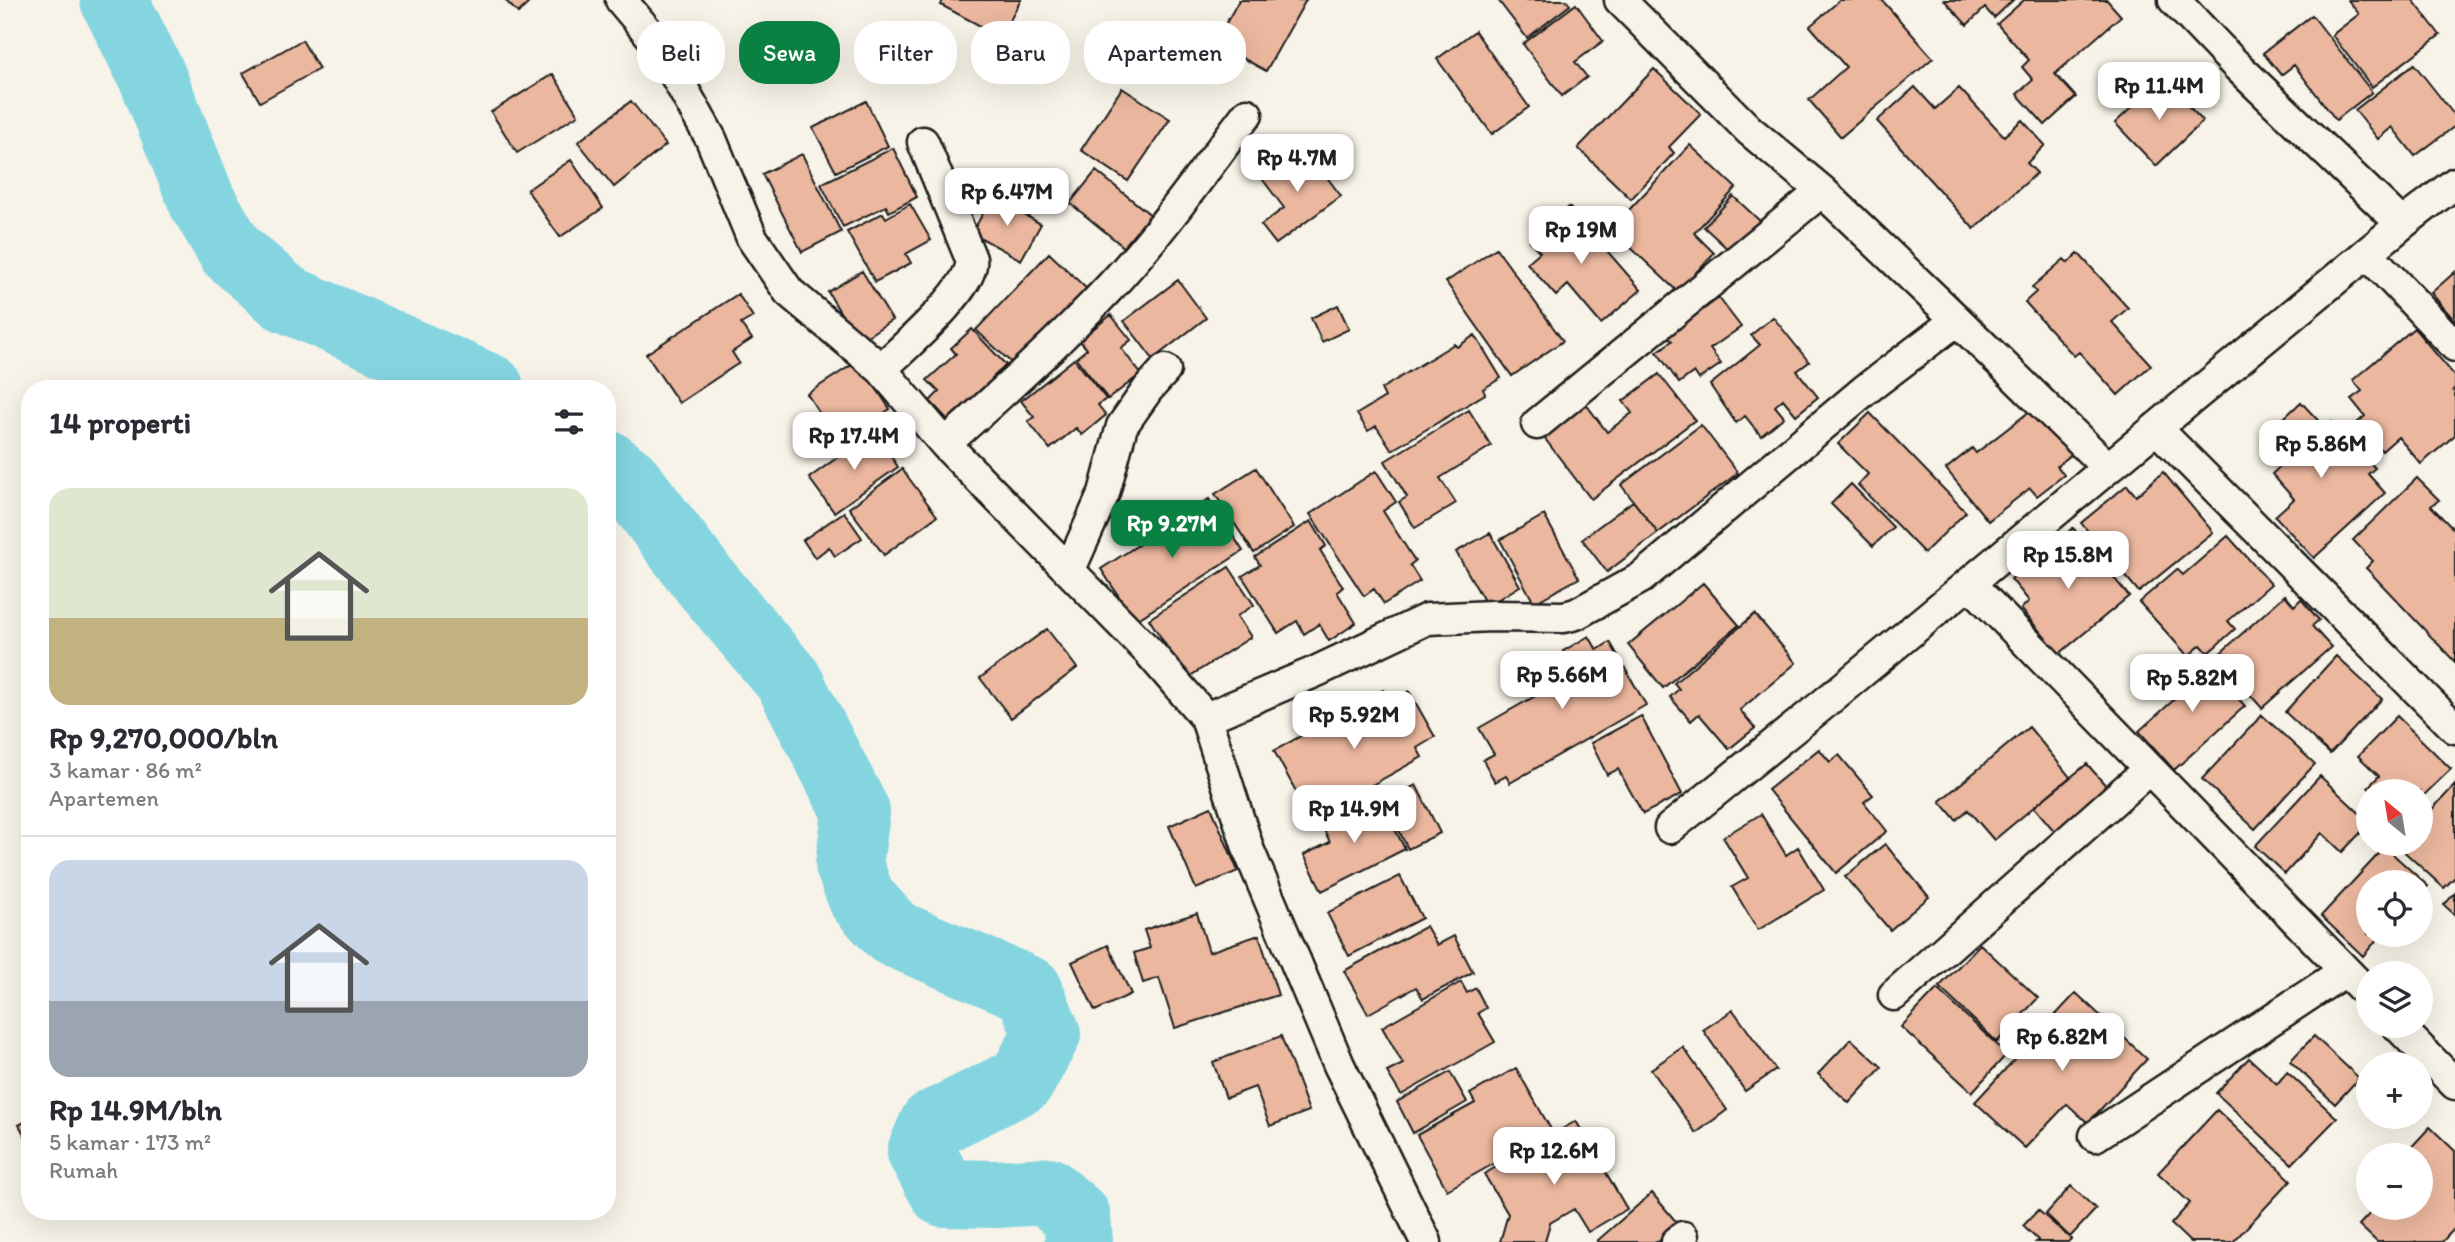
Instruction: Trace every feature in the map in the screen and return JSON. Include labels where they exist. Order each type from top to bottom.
[{"type":"street","points":[[621,0],[658,44],[711,139],[752,238],[789,292],[881,369],[945,444],[1070,569],[1149,652],[1206,718],[1249,851],[1270,902],[1339,1065],[1426,1242]]},
{"type":"street","points":[[1620,0],[1749,130],[1822,191],[2108,468]]},
{"type":"street","points":[[2174,0],[2235,64],[2402,224]]},
{"type":"street","points":[[945,444],[1015,383],[1111,285],[1160,228],[1247,114]]},
{"type":"street","points":[[881,369],[943,310],[972,267],[923,142]]},
{"type":"street","points":[[1670,828],[2455,183]]},
{"type":"street","points":[[1537,424],[1822,191]]},
{"type":"street","points":[[2367,253],[2455,346]]},
{"type":"street","points":[[1206,718],[1427,620],[1492,616],[1564,617],[1576,614],[1642,578],[1865,390],[1958,320]]},
{"type":"street","points":[[1070,569],[1104,494],[1122,426],[1165,370]]},
{"type":"street","points":[[2157,428],[2455,728]]},
{"type":"street","points":[[1969,583],[2356,982]]},
{"type":"street","points":[[1894,995],[2149,769]]},
{"type":"street","points":[[2095,1136],[2345,971]]},
{"type":"street","points":[[2410,1038],[2455,1084]]},
{"type":"building","points":[[505,0],[532,0],[518,13]]},
{"type":"building","points":[[943,0],[1021,0],[1010,21],[971,21],[941,5]]},
{"type":"building","points":[[1239,0],[1306,0],[1266,71],[1246,60],[1246,21],[1227,21]]},
{"type":"building","points":[[1498,0],[1566,0],[1570,5],[1527,38]]},
{"type":"building","points":[[1840,0],[1882,0],[1933,58],[1841,137],[1809,100],[1846,67],[1810,26]]},
{"type":"building","points":[[1944,0],[2013,0],[1994,18],[1985,8],[1967,25]]},
{"type":"building","points":[[2024,0],[2107,0],[2121,16],[2055,74],[2076,97],[2045,125],[2017,94],[2033,80],[2022,67],[2029,60],[1997,24]]},
{"type":"building","points":[[2348,0],[2413,0],[2440,35],[2372,87],[2332,35],[2359,14]]},
{"type":"building","points":[[1576,4],[1603,41],[1575,62],[1587,77],[1562,96],[1523,44]]},
{"type":"building","points":[[2312,15],[2372,92],[2336,120],[2294,65],[2281,75],[2263,53]]},
{"type":"building","points":[[1475,31],[1529,107],[1492,134],[1437,59]]},
{"type":"building","points":[[302,40],[319,69],[260,102],[243,73]]},
{"type":"building","points":[[2414,64],[2455,116],[2455,126],[2415,156],[2392,127],[2378,139],[2355,110]]},
{"type":"building","points":[[1654,69],[1701,114],[1669,147],[1674,153],[1631,199],[1578,148]]},
{"type":"building","points":[[553,74],[578,115],[517,153],[491,112]]},
{"type":"building","points":[[2162,79],[2203,121],[2156,166],[2115,123]]},
{"type":"building","points":[[1915,87],[1935,109],[1959,88],[2004,136],[2022,120],[2045,145],[2027,163],[2037,173],[1974,229],[1877,121]]},
{"type":"building","points":[[1122,88],[1170,119],[1128,181],[1081,150]]},
{"type":"building","points":[[631,101],[666,145],[614,187],[578,142]]},
{"type":"building","points":[[866,101],[888,146],[836,172],[813,128]]},
{"type":"building","points":[[1690,145],[1736,188],[1694,233],[1714,253],[1678,292],[1611,229]]},
{"type":"building","points":[[893,148],[917,197],[889,212],[886,206],[843,227],[821,184]]},
{"type":"building","points":[[1294,151],[1302,162],[1311,156],[1341,196],[1276,244],[1261,225],[1284,208],[1260,176]]},
{"type":"building","points":[[802,154],[841,232],[802,252],[762,174]]},
{"type":"building","points":[[571,160],[603,208],[560,237],[527,190]]},
{"type":"building","points":[[1096,171],[1152,216],[1125,248],[1070,203]]},
{"type":"building","points":[[1733,196],[1760,221],[1731,252],[1704,227]]},
{"type":"building","points":[[992,197],[1041,224],[1021,260],[972,233]]},
{"type":"building","points":[[910,204],[931,240],[906,254],[911,263],[875,282],[847,232],[883,213],[886,218]]},
{"type":"building","points":[[1569,207],[1641,290],[1601,324],[1568,285],[1556,296],[1527,263],[1540,252],[1530,241]]},
{"type":"building","points":[[1496,248],[1563,341],[1512,376],[1446,282]]},
{"type":"building","points":[[1049,253],[1089,291],[1016,367],[976,330]]},
{"type":"building","points":[[2078,253],[2128,308],[2112,322],[2151,365],[2118,395],[2079,352],[2074,356],[2025,302],[2036,292],[2032,287],[2064,259],[2068,263]]},
{"type":"building","points":[[862,271],[892,320],[858,342],[828,292]]},
{"type":"building","points":[[2455,272],[2455,321],[2431,293]]},
{"type":"building","points":[[1178,280],[1206,318],[1153,359],[1124,321]]},
{"type":"building","points":[[738,294],[753,317],[741,324],[752,339],[732,352],[739,363],[679,403],[646,354]]},
{"type":"building","points":[[1719,298],[1741,327],[1710,349],[1721,364],[1699,379],[1694,372],[1679,383],[1657,352],[1672,341],[1667,336]]},
{"type":"building","points":[[1338,305],[1349,329],[1322,342],[1311,318]]},
{"type":"building","points":[[1111,315],[1131,340],[1121,348],[1141,374],[1108,399],[1076,358],[1087,349],[1079,340]]},
{"type":"building","points":[[1773,317],[1809,362],[1797,371],[1818,397],[1796,415],[1783,399],[1775,406],[1784,417],[1761,436],[1745,416],[1736,423],[1710,385],[1760,345],[1751,335]]},
{"type":"building","points":[[2414,328],[2455,376],[2455,435],[2421,464],[2398,437],[2382,451],[2357,423],[2365,416],[2351,399],[2362,391],[2353,380]]},
{"type":"building","points":[[972,329],[1006,365],[992,378],[997,383],[971,406],[968,403],[949,421],[930,401],[939,392],[927,380],[956,354],[951,348]]},
{"type":"building","points":[[1475,335],[1501,378],[1483,389],[1485,394],[1392,450],[1376,426],[1368,431],[1357,414],[1385,397],[1381,389],[1454,344],[1457,347]]},
{"type":"building","points":[[1074,359],[1106,399],[1098,405],[1106,415],[1082,435],[1076,428],[1050,449],[1028,421],[1034,417],[1021,401]]},
{"type":"building","points":[[858,361],[890,409],[839,443],[807,394]]},
{"type":"building","points":[[1659,374],[1695,420],[1591,499],[1539,431],[1582,399],[1607,432],[1632,413],[1623,401]]},
{"type":"building","points":[[2301,402],[2325,428],[2332,422],[2375,468],[2368,474],[2385,493],[2314,558],[2275,516],[2294,499],[2272,474],[2288,459],[2266,435]]},
{"type":"building","points":[[2038,405],[2076,451],[2057,466],[2064,475],[2037,496],[2030,488],[1988,521],[1946,469],[1972,448],[1976,453]]},
{"type":"building","points":[[1469,410],[1491,446],[1440,478],[1456,503],[1415,528],[1399,502],[1407,497],[1385,461]]},
{"type":"building","points":[[1870,413],[1966,512],[1924,553],[1858,485],[1868,474],[1838,444]]},
{"type":"building","points":[[1701,425],[1738,473],[1658,533],[1621,485]]},
{"type":"building","points":[[874,431],[898,467],[834,512],[809,478]]},
{"type":"building","points":[[1256,468],[1294,527],[1254,553],[1215,494]]},
{"type":"building","points":[[902,469],[937,516],[884,555],[849,508]]},
{"type":"building","points":[[1376,471],[1396,502],[1383,511],[1415,561],[1410,565],[1420,581],[1384,604],[1374,589],[1364,596],[1310,514]]},
{"type":"building","points":[[2163,472],[2213,532],[2139,592],[2081,523],[2127,485],[2136,496]]},
{"type":"building","points":[[2417,478],[2439,500],[2431,506],[2455,531],[2455,662],[2366,568],[2373,561],[2353,540]]},
{"type":"building","points":[[1851,484],[1893,527],[1873,546],[1831,504]]},
{"type":"building","points":[[1209,499],[1243,551],[1135,621],[1101,569]]},
{"type":"building","points":[[1633,501],[1658,533],[1607,572],[1582,539]]},
{"type":"building","points":[[844,512],[862,538],[835,556],[829,547],[815,558],[803,540]]},
{"type":"building","points":[[1544,515],[1579,578],[1534,603],[1500,540]]},
{"type":"building","points":[[1311,521],[1326,546],[1320,550],[1343,587],[1337,592],[1356,623],[1329,641],[1319,624],[1304,634],[1297,621],[1278,633],[1242,576],[1260,565],[1255,557]]},
{"type":"building","points":[[2073,528],[2129,596],[2059,654],[2021,609],[2029,601],[2011,579]]},
{"type":"building","points":[[1490,533],[1520,586],[1487,606],[1456,552]]},
{"type":"building","points":[[2228,536],[2271,584],[2228,621],[2235,629],[2208,653],[2201,645],[2188,656],[2139,602],[2177,569],[2183,575]]},
{"type":"building","points":[[1229,567],[1254,605],[1237,616],[1251,637],[1187,678],[1149,619]]},
{"type":"building","points":[[1703,583],[1739,625],[1663,688],[1628,645]]},
{"type":"building","points":[[2285,595],[2294,606],[2301,599],[2319,620],[2312,626],[2331,647],[2262,708],[2216,657]]},
{"type":"building","points":[[1755,614],[1796,663],[1740,710],[1755,728],[1729,749],[1699,714],[1691,721],[1670,697],[1679,689],[1674,683]]},
{"type":"building","points":[[1047,629],[1077,668],[1011,718],[980,678]]},
{"type":"building","points":[[1589,636],[1597,650],[1610,642],[1646,705],[1510,783],[1506,776],[1495,782],[1483,760],[1494,754],[1479,728],[1544,691],[1536,676],[1567,658],[1563,651]]},
{"type":"building","points":[[2336,656],[2382,699],[2330,754],[2285,712]]},
{"type":"building","points":[[2201,657],[2245,706],[2174,770],[2139,731],[2176,698],[2166,688]]},
{"type":"building","points":[[1383,690],[1390,702],[1409,691],[1435,737],[1417,748],[1422,757],[1311,819],[1274,751]]},
{"type":"building","points":[[2262,715],[2315,764],[2255,829],[2202,779]]},
{"type":"building","points":[[1641,716],[1682,794],[1643,814],[1618,769],[1607,775],[1591,743]]},
{"type":"building","points":[[2397,716],[2451,769],[2433,786],[2433,779],[2376,779],[2379,776],[2358,756]]},
{"type":"building","points":[[2029,727],[2070,777],[1994,840],[1968,810],[1956,820],[1940,801]]},
{"type":"building","points":[[1819,749],[1830,762],[1839,755],[1873,795],[1864,802],[1887,831],[1836,873],[1768,790]]},
{"type":"building","points":[[2087,764],[2114,795],[2061,839],[2034,807]]},
{"type":"building","points":[[2320,776],[2356,810],[2356,837],[2342,852],[2322,833],[2285,874],[2255,846]]},
{"type":"building","points":[[1416,785],[1440,833],[1408,849],[1384,801]]},
{"type":"building","points":[[2455,785],[2455,877],[2444,888],[2433,878],[2433,870],[2424,870],[2409,856],[2433,856],[2433,808]]},
{"type":"building","points":[[1379,798],[1405,849],[1322,891],[1304,855],[1330,842],[1322,826]]},
{"type":"building","points":[[1211,807],[1238,871],[1196,889],[1169,826]]},
{"type":"building","points":[[1761,814],[1786,855],[1798,847],[1824,890],[1758,930],[1732,887],[1748,878],[1723,837]]},
{"type":"building","points":[[1885,844],[1929,897],[1890,930],[1845,877]]},
{"type":"building","points":[[2377,856],[2395,856],[2410,870],[2364,870]]},
{"type":"building","points":[[1400,876],[1422,918],[1349,956],[1327,913]]},
{"type":"building","points":[[2356,878],[2356,947],[2371,947],[2363,956],[2321,916]]},
{"type":"building","points":[[2455,893],[2455,915],[2444,905]]},
{"type":"building","points":[[1197,913],[1209,952],[1259,935],[1278,995],[1175,1028],[1159,978],[1143,983],[1134,953],[1150,948],[1144,930]]},
{"type":"building","points":[[1426,926],[1437,945],[1454,936],[1473,972],[1423,999],[1416,987],[1368,1014],[1344,971]]},
{"type":"building","points":[[1980,944],[2038,998],[1997,1042],[1939,987]]},
{"type":"building","points":[[1108,945],[1131,994],[1095,1011],[1072,962]]},
{"type":"building","points":[[1461,982],[1467,993],[1476,988],[1486,1008],[1478,1013],[1495,1042],[1401,1095],[1387,1072],[1403,1064],[1382,1027]]},
{"type":"building","points":[[1937,989],[2007,1054],[1972,1092],[1901,1027]]},
{"type":"building","points":[[2076,993],[2147,1059],[2088,1123],[2067,1104],[2025,1148],[1975,1102]]},
{"type":"building","points":[[1733,1010],[1776,1070],[1745,1091],[1703,1030]]},
{"type":"building","points":[[1281,1036],[1309,1111],[1270,1126],[1255,1087],[1226,1098],[1213,1062]]},
{"type":"building","points":[[2314,1036],[2356,1075],[2356,1081],[2335,1104],[2290,1061]]},
{"type":"building","points":[[1851,1039],[1882,1067],[1849,1103],[1818,1074]]},
{"type":"building","points":[[1683,1047],[1727,1110],[1696,1133],[1651,1069]]},
{"type":"building","points":[[2249,1058],[2277,1084],[2287,1072],[2337,1118],[2292,1164],[2216,1093]]},
{"type":"building","points":[[1516,1068],[1552,1131],[1447,1190],[1417,1135],[1475,1103],[1470,1094]]},
{"type":"building","points":[[1450,1072],[1467,1102],[1413,1133],[1397,1102]]},
{"type":"building","points":[[2217,1110],[2291,1180],[2233,1242],[2190,1242],[2171,1224],[2190,1203],[2158,1173]]},
{"type":"building","points":[[1576,1121],[1627,1209],[1588,1232],[1574,1209],[1550,1223],[1545,1242],[1500,1242],[1508,1214],[1484,1174]]},
{"type":"building","points":[[2428,1129],[2432,1129],[2455,1151],[2455,1228],[2442,1242],[2377,1242],[2359,1225],[2364,1220],[2433,1220],[2433,1143],[2415,1143]]},
{"type":"building","points":[[2071,1186],[2096,1209],[2070,1237],[2046,1214]]},
{"type":"building","points":[[1652,1193],[1678,1224],[1658,1242],[1597,1241]]},
{"type":"building","points":[[2038,1210],[2071,1239],[2068,1242],[2036,1242],[2038,1240],[2023,1226]]},
{"type":"waterway","points":[[114,0],[152,76],[202,201],[231,251],[285,298],[472,380]]},
{"type":"waterway","points":[[616,471],[628,480],[703,579],[789,681],[856,812],[849,865],[862,899],[893,933],[1029,990],[1047,1034],[1022,1080],[933,1124],[921,1152],[944,1193],[1047,1191],[1077,1217],[1079,1242]]}]
